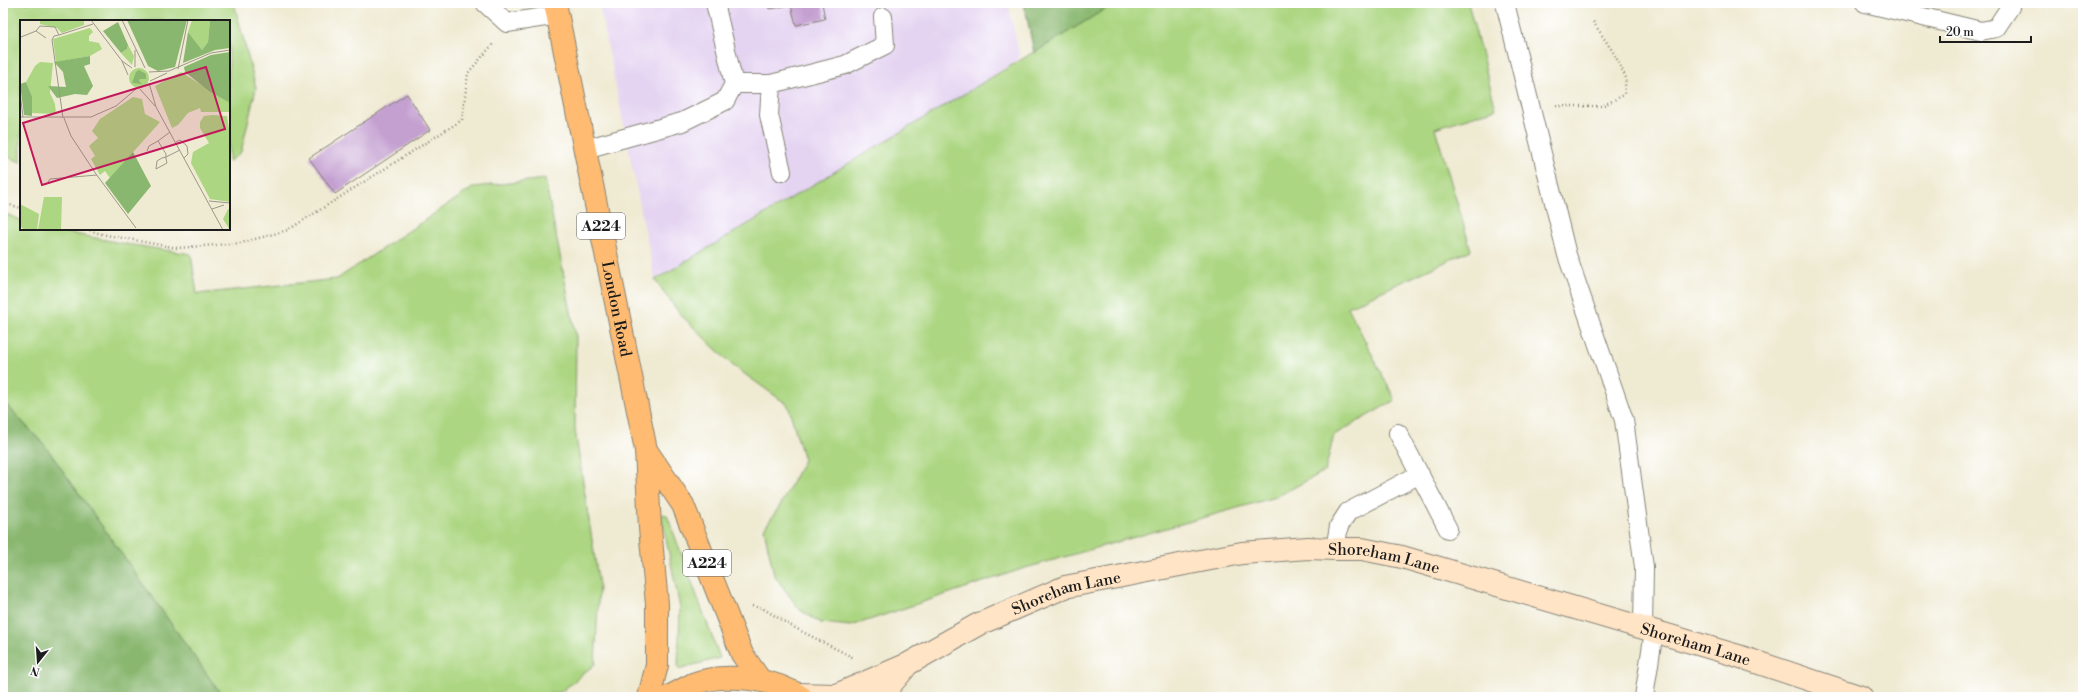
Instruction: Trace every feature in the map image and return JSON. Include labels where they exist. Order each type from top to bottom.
[{"type":"main road","name":"London Road","points":[[557,9],[646,450],[650,528],[657,604],[657,665],[649,697]]},
{"type":"main road","name":"London Road","points":[[646,450],[683,505],[722,600],[742,654],[760,680]]},
{"type":"main road","points":[[668,697],[694,684],[728,678],[760,680],[799,695]]},
{"type":"street","name":"Shoreham Lane","points":[[799,695],[836,695],[877,688],[908,664],[977,625],[1065,587],[1242,553],[1308,548],[1362,549],[1402,557],[1735,655],[1861,697]]},
{"type":"lane","points":[[485,3],[507,23],[557,9]]},
{"type":"lane","points":[[585,148],[682,122],[726,100],[734,84],[715,3]]},
{"type":"lane","points":[[1505,3],[1568,255],[1624,420],[1644,567],[1649,629],[1644,697]]},
{"type":"lane","points":[[1865,3],[1981,31],[1996,28],[2010,7]]},
{"type":"lane","points":[[734,84],[771,84],[845,65],[885,45],[882,17]]},
{"type":"lane","points":[[771,84],[769,115],[782,172]]},
{"type":"lane","points":[[1398,432],[1448,528]]},
{"type":"lane","points":[[1335,549],[1339,526],[1348,512],[1420,474]]},
{"type":"path","points":[[1533,116],[1548,106],[1602,106],[1624,95],[1626,78],[1615,55],[1592,20]]},
{"type":"path","points":[[89,230],[101,234],[177,248],[241,243],[288,230],[462,120],[468,73],[493,45],[507,23]]},
{"type":"path","points":[[3,203],[20,208]]},
{"type":"path","points":[[722,600],[762,608],[795,628],[860,661],[877,688]]},
{"type":"shaded area","points":[[599,3],[1008,3],[1020,58],[822,187],[655,280]]},
{"type":"green space","points":[[3,3],[234,3],[256,88],[241,152],[230,161],[230,20],[20,20],[20,162],[3,155]]},
{"type":"green space","points":[[1024,3],[1115,3],[1034,53]]},
{"type":"green space","points":[[1115,3],[1468,3],[1496,109],[1435,128],[1471,250],[1348,307],[1395,400],[1334,435],[1325,471],[1276,497],[1022,569],[851,626],[821,623],[800,610],[774,575],[764,529],[781,504],[804,460],[788,405],[732,365],[680,314],[655,280]]},
{"type":"green space","points":[[545,179],[576,337],[575,430],[599,585],[595,664],[561,692],[536,697],[223,697],[46,447],[3,401],[3,213],[20,220],[20,230],[54,230],[126,244],[191,254],[197,294],[337,279],[474,187]]},
{"type":"green space","points":[[3,401],[46,447],[223,697],[3,697]]},
{"type":"green space","points":[[661,514],[667,515],[720,658],[678,669],[680,608]]},
{"type":"building","points":[[767,3],[822,3],[825,19],[796,25],[791,5],[769,9]]},
{"type":"building","points":[[407,94],[430,130],[335,194],[309,158]]}]
